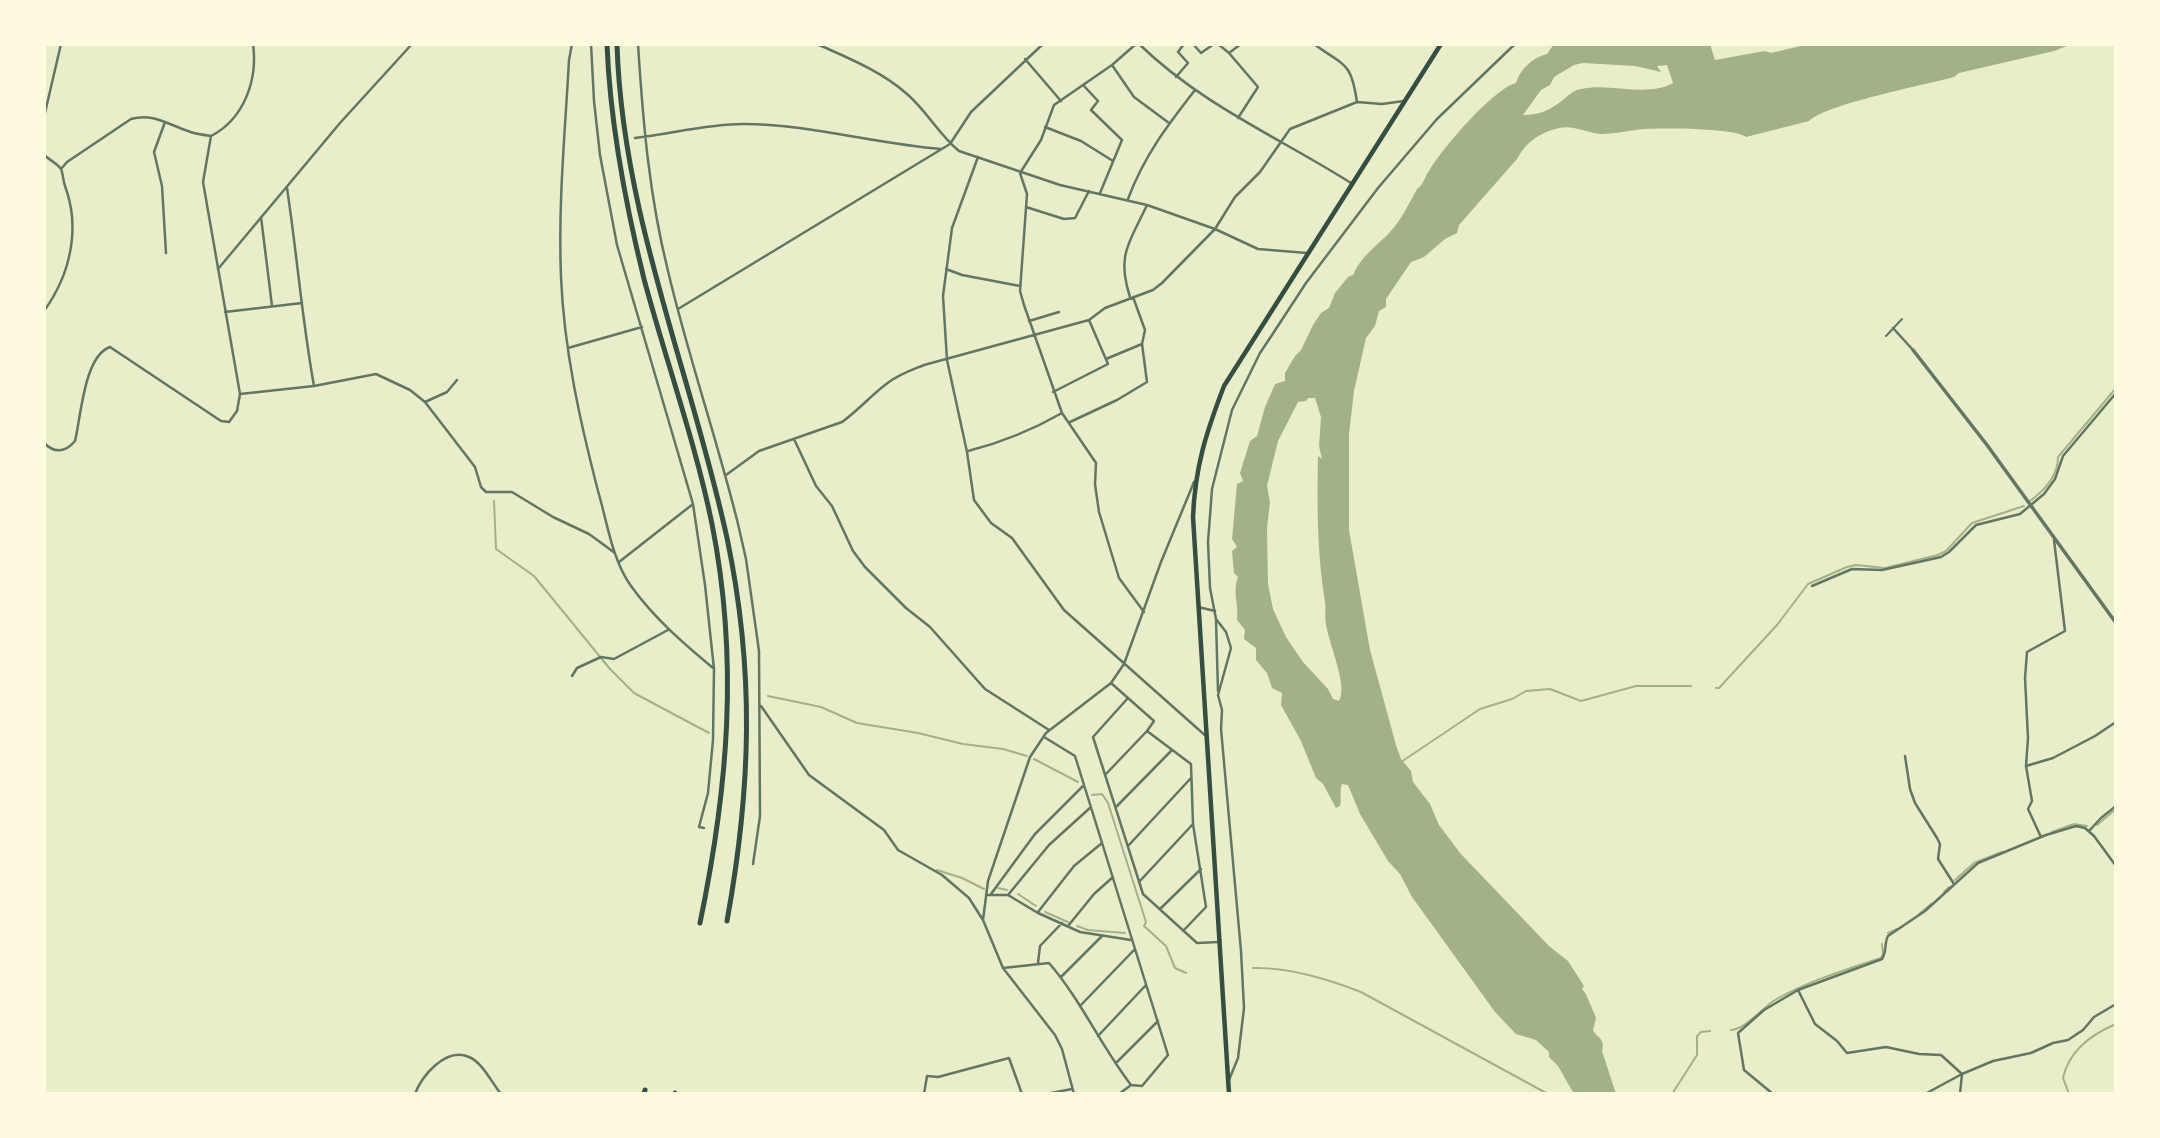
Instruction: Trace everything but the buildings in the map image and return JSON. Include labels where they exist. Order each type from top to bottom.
[{"type":"highway","points":[[607,44],[613,117],[629,214],[699,469],[717,551],[724,608],[729,693],[726,754],[719,822],[700,923]]},
{"type":"highway","points":[[617,44],[623,118],[639,211],[655,279],[718,503],[741,624],[747,692],[746,768],[741,830],[727,921]]},
{"type":"highway","points":[[1229,1094],[1198,607],[1193,517],[1194,482],[1205,436],[1224,386],[1441,44]]},
{"type":"street","points":[[44,117],[61,44]]},
{"type":"street","points":[[61,169],[67,162],[131,119],[153,117],[189,132],[211,136],[224,129],[237,114],[249,93],[255,55],[253,44]]},
{"type":"street","points":[[217,269],[340,123],[412,44]]},
{"type":"street","points":[[572,44],[560,218],[561,276],[568,348],[584,438],[619,562],[629,584],[668,630],[714,669]]},
{"type":"street","points":[[591,44],[600,155],[617,245],[693,504],[711,624],[714,669],[713,740],[708,793],[699,827],[704,828]]},
{"type":"street","points":[[638,44],[644,138],[654,204],[668,272],[726,475],[749,580],[759,651],[760,816],[753,864]]},
{"type":"street","points":[[817,44],[874,70],[907,94],[959,151],[1020,173],[1147,205],[1216,229],[1258,249],[1307,253]]},
{"type":"street","points":[[678,309],[950,144],[971,112],[1043,44]]},
{"type":"street","points":[[1020,173],[1041,140],[1054,105],[1112,65],[1137,44],[1176,77],[1238,118],[1351,183]]},
{"type":"street","points":[[1176,77],[1188,63],[1178,52],[1184,44]]},
{"type":"street","points":[[1193,44],[1201,52],[1216,44],[1229,53],[1258,87],[1238,118]]},
{"type":"street","points":[[1229,53],[1241,44]]},
{"type":"street","points":[[1314,44],[1346,66],[1351,73],[1357,102]]},
{"type":"street","points":[[1228,1082],[1238,1058],[1244,1008],[1208,542],[1212,489],[1233,410],[1260,353],[1306,283],[1378,188],[1437,119],[1515,44]]},
{"type":"street","points":[[1025,59],[1061,101]]},
{"type":"street","points":[[1112,65],[1135,97],[1169,123]]},
{"type":"street","points":[[1083,86],[1098,101],[1091,110],[1122,140],[1100,193]]},
{"type":"street","points":[[1128,199],[1139,169],[1169,123],[1195,90]]},
{"type":"street","points":[[726,475],[759,451],[842,422],[889,382],[924,365],[1089,320],[1105,308],[1153,290],[1216,229],[1235,197],[1260,172],[1290,129],[1357,102],[1382,104],[1404,101]]},
{"type":"street","points":[[165,122],[154,152],[162,186],[166,253]]},
{"type":"street","points":[[635,138],[740,124],[774,125],[941,149]]},
{"type":"street","points":[[1045,127],[1081,141],[1113,161]]},
{"type":"street","points":[[44,443],[60,451],[69,448],[75,441],[90,371],[96,355],[110,347],[221,421],[229,422],[235,416],[240,394],[203,182],[211,136]]},
{"type":"street","points":[[600,155],[607,150]]},
{"type":"street","points":[[44,155],[61,169],[71,208],[71,254],[66,271],[44,311]]},
{"type":"street","points":[[978,157],[956,212],[946,269],[943,323],[947,360],[967,452],[974,500],[991,523],[1012,538],[1064,610],[1207,737]]},
{"type":"street","points":[[1020,173],[1027,194],[1020,286],[1029,321],[1062,413],[1096,463],[1095,484],[1099,512],[1119,578],[1144,612]]},
{"type":"street","points":[[286,187],[314,386]]},
{"type":"street","points":[[1026,207],[1064,219],[1075,218],[1089,191]]},
{"type":"street","points":[[1069,422],[1117,400],[1147,382],[1142,344],[1143,322],[1131,297],[1122,265],[1147,205]]},
{"type":"street","points":[[261,217],[272,306]]},
{"type":"street","points":[[946,269],[962,275],[1020,286]]},
{"type":"street","points":[[225,312],[302,303]]},
{"type":"street","points":[[1029,321],[1059,313]]},
{"type":"street","points":[[1053,392],[1108,364],[1089,320]]},
{"type":"street","points":[[568,348],[642,327]]},
{"type":"street","points":[[1893,328],[1987,445],[2116,623]]},
{"type":"street","points":[[1106,359],[1142,344]]},
{"type":"street","points":[[240,394],[314,386],[376,374],[410,390],[425,402],[475,467],[481,487],[486,492],[512,492],[553,517],[589,534],[617,554]]},
{"type":"street","points":[[425,402],[447,391],[457,380]]},
{"type":"street","points":[[1812,586],[1852,569],[1882,570],[1941,557],[1976,525],[2020,513],[2044,494],[2055,480],[2063,456],[2116,393]]},
{"type":"street","points":[[967,452],[989,446],[1022,431],[1035,429],[1062,413]]},
{"type":"street","points":[[794,439],[816,486],[832,506],[853,551],[865,567],[906,608],[930,627],[985,688],[1049,730]]},
{"type":"street","points":[[983,920],[988,881],[1030,757],[1049,730],[1111,683],[1124,664],[1194,482]]},
{"type":"street","points":[[619,562],[693,504]]},
{"type":"street","points":[[2041,837],[2028,809],[2032,801],[2026,766],[2028,738],[2025,678],[2027,652],[2064,631],[2054,540]]},
{"type":"street","points":[[1198,607],[1215,612],[1231,648],[1218,695]]},
{"type":"street","points":[[572,676],[577,668],[601,657],[614,659],[668,630]]},
{"type":"street","points":[[1106,775],[1154,721],[1111,683]]},
{"type":"street","points":[[1128,698],[1093,737],[1143,894],[1197,943],[1219,942]]},
{"type":"street","points":[[761,706],[810,775],[884,830],[898,850],[942,875],[969,898],[983,920],[1003,968],[1055,1035],[1062,1049],[1074,1094]]},
{"type":"street","points":[[2026,766],[2060,754],[2116,722]]},
{"type":"street","points":[[1147,731],[1191,764],[1193,824],[1206,907],[1183,931]]},
{"type":"street","points":[[1044,737],[1075,756],[1168,1055],[1142,1086],[1130,1085],[1119,1094]]},
{"type":"street","points":[[1116,807],[1172,750]]},
{"type":"street","points":[[1905,756],[1915,803],[1940,844],[1938,859],[1954,884]]},
{"type":"street","points":[[1128,846],[1191,778]]},
{"type":"street","points":[[988,895],[1035,834],[1084,785]]},
{"type":"street","points":[[2090,831],[2116,806]]},
{"type":"street","points":[[1008,895],[1049,845],[1091,807]]},
{"type":"street","points":[[1139,882],[1193,824]]},
{"type":"street","points":[[1773,1094],[1744,1070],[1738,1033],[1764,1010],[1798,990],[1882,959],[1888,936],[1925,911],[1978,863],[2041,837],[2077,826],[2090,831],[2116,866]]},
{"type":"street","points":[[1038,913],[1074,866],[1102,843]]},
{"type":"street","points":[[1160,909],[1201,869]]},
{"type":"street","points":[[1068,926],[1112,877]]},
{"type":"street","points":[[988,895],[1008,895],[1038,913],[1080,932],[1132,940]]},
{"type":"street","points":[[1038,963],[1040,946],[1062,923]]},
{"type":"street","points":[[1061,977],[1102,936]]},
{"type":"street","points":[[1080,1006],[1135,949]]},
{"type":"street","points":[[1003,968],[1049,963],[1061,977],[1130,1085]]},
{"type":"street","points":[[1098,1036],[1146,985]]},
{"type":"street","points":[[1798,990],[1815,1024],[1847,1053],[1886,1047],[1919,1054],[1941,1055],[1962,1074]]},
{"type":"street","points":[[1925,1094],[1993,1061],[2031,1053],[2053,1043],[2068,1040],[2083,1030],[2094,1017],[2116,1004]]},
{"type":"street","points":[[1115,1064],[1158,1021]]},
{"type":"street","points":[[415,1094],[420,1080],[435,1066],[452,1057],[465,1055],[479,1066],[500,1094]]},
{"type":"street","points":[[924,1094],[927,1076],[938,1077],[1009,1058],[1022,1094]]},
{"type":"street","points":[[1960,1094],[1962,1074]]},
{"type":"street","points":[[1046,1094],[1072,1089]]},
{"type":"lane","points":[[1886,336],[1902,319]]},
{"type":"shaded area","points":[[1554,44],[1710,44],[1715,60],[1765,51],[1771,53],[1809,44],[2072,44],[2054,51],[1959,73],[1954,77],[1855,102],[1809,121],[1746,137],[1714,130],[1682,129],[1645,129],[1601,134],[1565,127],[1545,133],[1525,148],[1459,225],[1457,233],[1445,239],[1424,257],[1411,262],[1386,299],[1386,307],[1379,311],[1375,326],[1366,338],[1354,391],[1349,434],[1349,530],[1370,650],[1396,745],[1401,759],[1411,771],[1413,782],[1460,853],[1549,946],[1568,961],[1584,986],[1582,989],[1596,1018],[1593,1030],[1602,1041],[1602,1051],[1616,1094],[1574,1094],[1558,1066],[1549,1057],[1549,1052],[1536,1040],[1516,1034],[1495,1012],[1412,897],[1400,874],[1388,861],[1360,814],[1348,785],[1342,784],[1340,806],[1336,808],[1323,784],[1316,778],[1301,741],[1281,705],[1282,693],[1272,688],[1267,673],[1256,660],[1256,648],[1244,639],[1245,630],[1237,620],[1238,577],[1234,573],[1232,551],[1237,547],[1232,539],[1237,484],[1243,481],[1240,473],[1250,441],[1257,436],[1275,384],[1285,381],[1285,373],[1321,313],[1329,308],[1335,293],[1348,277],[1353,275],[1364,257],[1398,223],[1417,189],[1445,149],[1482,108],[1506,87],[1516,83],[1528,64],[1547,54]],"holes":[[[1583,63],[1635,66],[1661,72],[1657,66],[1667,65],[1673,83],[1640,90],[1604,87],[1581,89],[1544,111],[1523,115],[1554,77],[1574,65]],[[1315,398],[1321,417],[1319,446],[1322,459],[1318,456],[1319,548],[1326,625],[1341,686],[1339,701],[1333,699],[1286,637],[1273,609],[1268,584],[1267,528],[1270,502],[1267,486],[1278,441],[1298,402]]]},
{"type":"waterway","points":[[2030,501],[2050,482],[2058,457],[2116,388]]},
{"type":"waterway","points":[[494,501],[496,549],[534,576],[610,669],[634,693],[709,733]]},
{"type":"waterway","points":[[1716,688],[1719,688],[1777,625],[1808,584],[1847,567],[1856,565],[1885,568],[1938,555],[1946,551],[1972,523],[2024,506]]},
{"type":"waterway","points":[[1401,762],[1480,709],[1512,699],[1526,691],[1550,689],[1581,701],[1636,686],[1691,686]]},
{"type":"waterway","points":[[768,696],[821,707],[857,723],[1003,749],[1027,756]]},
{"type":"waterway","points":[[1034,759],[1078,782]]},
{"type":"waterway","points":[[1092,795],[1102,794],[1108,803],[1146,922],[1144,926],[1166,946],[1175,968],[1186,973]]},
{"type":"waterway","points":[[2097,825],[2116,809]]},
{"type":"waterway","points":[[2052,832],[2074,824],[2087,826]]},
{"type":"waterway","points":[[1955,880],[1974,863],[2002,852]]},
{"type":"waterway","points":[[937,870],[984,889]]},
{"type":"waterway","points":[[1944,892],[1949,887]]},
{"type":"waterway","points":[[998,888],[1007,890]]},
{"type":"waterway","points":[[1018,894],[1036,906]]},
{"type":"waterway","points":[[1919,914],[1931,904]]},
{"type":"waterway","points":[[1045,912],[1068,922]]},
{"type":"waterway","points":[[1077,926],[1088,930],[1125,933]]},
{"type":"waterway","points":[[1888,933],[1897,929]]},
{"type":"waterway","points":[[1731,1030],[1742,1026],[1770,1004],[1800,987],[1881,958],[1882,944]]},
{"type":"waterway","points":[[1253,968],[1308,975],[1361,992],[1548,1094]]},
{"type":"waterway","points":[[2069,1094],[2063,1078],[2070,1060],[2090,1038],[2116,1024]]},
{"type":"waterway","points":[[1672,1094],[1697,1055],[1697,1036],[1701,1032],[1710,1031]]}]
